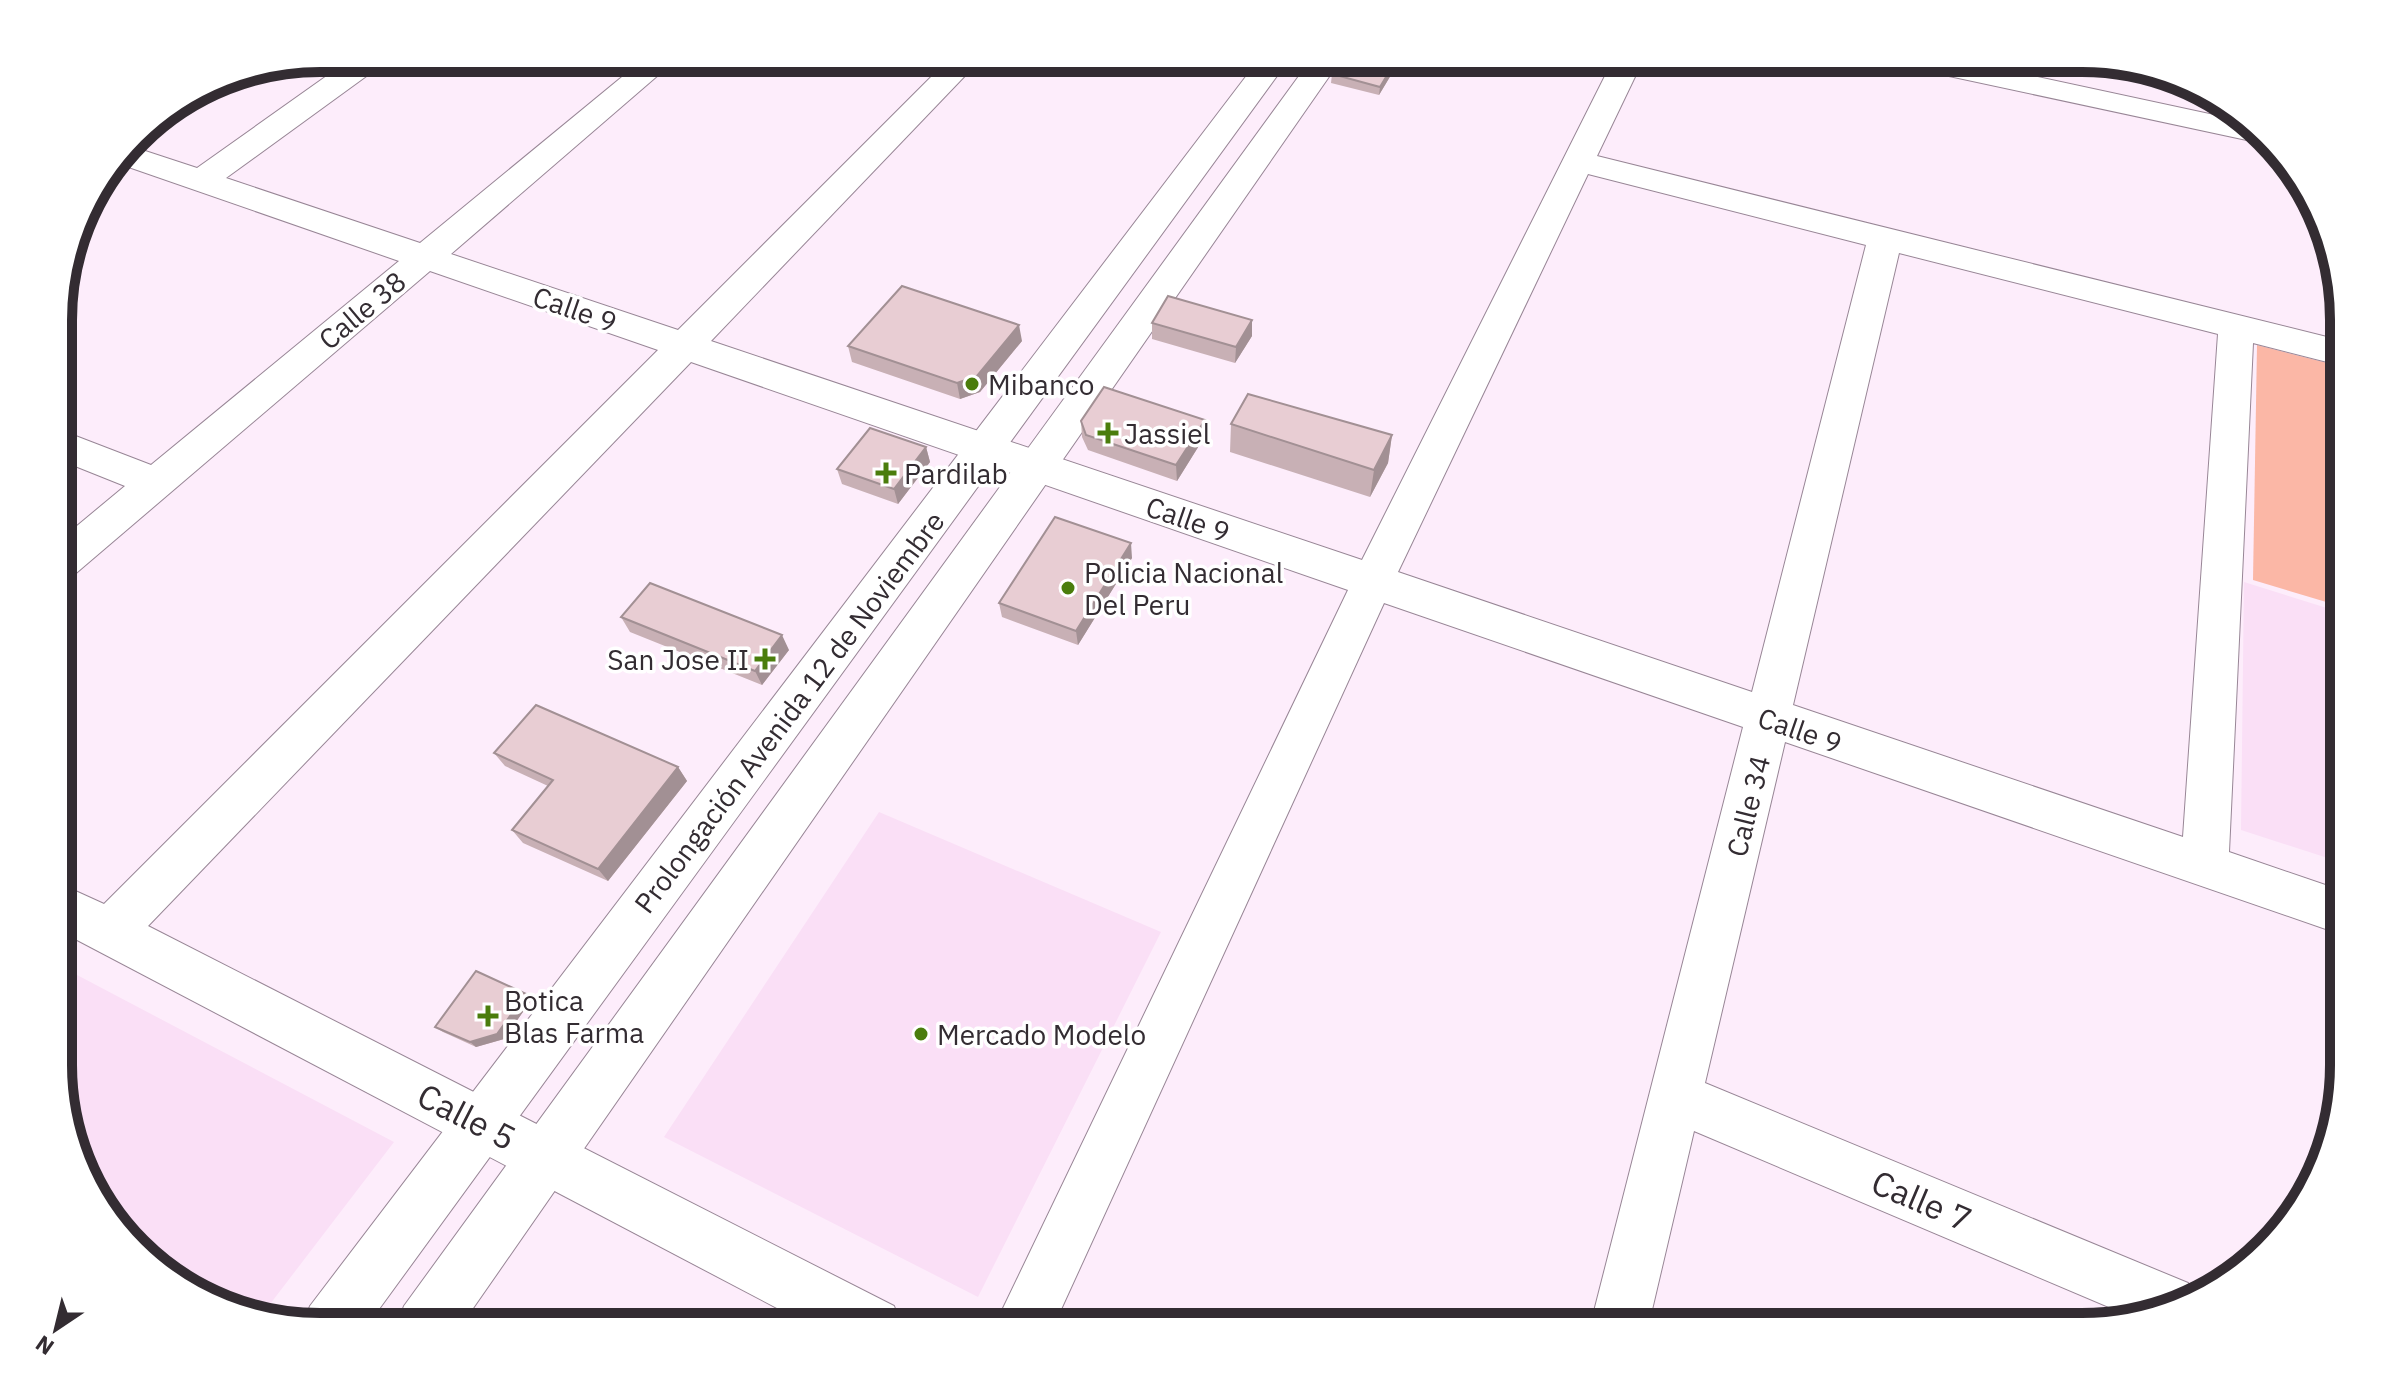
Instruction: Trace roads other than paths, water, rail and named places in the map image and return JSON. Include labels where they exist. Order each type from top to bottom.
[{"type":"street","points":[[200,181],[352,72]]},
{"type":"street","name":"Calle 38","points":[[72,553],[646,72]]},
{"type":"street","points":[[110,932],[953,72]]},
{"type":"street","name":"Prolongación Avenida 12 de Noviembre","points":[[341,1313],[1265,72]]},
{"type":"street","name":"Prolongación Avenida 12 de Noviembre","points":[[435,1313],[1317,72]]},
{"type":"street","points":[[1030,1313],[1372,583],[1622,72]]},
{"type":"street","points":[[1972,72],[2240,130]]},
{"type":"street","name":"Calle 9","points":[[133,158],[2329,908]]},
{"type":"street","points":[[1576,161],[2329,349]]},
{"type":"street","name":"Calle 34","points":[[1623,1312],[1885,238]]},
{"type":"street","points":[[2205,865],[2236,326]]},
{"type":"street","points":[[72,449],[156,483]]},
{"type":"street","name":"Calle 5","points":[[72,912],[845,1313]]},
{"type":"street","name":"Calle 7","points":[[1675,1097],[2161,1300]]},
{"type":"place","name":"Mibanco","points":[[972,384]]},
{"type":"place","name":"Jassiel","points":[[1108,433]]},
{"type":"place","name":"Pardilab","points":[[886,473]]},
{"type":"place","name":"Policia Nacional Del Peru","points":[[1068,588]]},
{"type":"place","name":"San Jose II","points":[[765,659]]},
{"type":"place","name":"Botica Blas Farma","points":[[488,1016]]},
{"type":"place","name":"Mercado Modelo","points":[[921,1034]]}]
